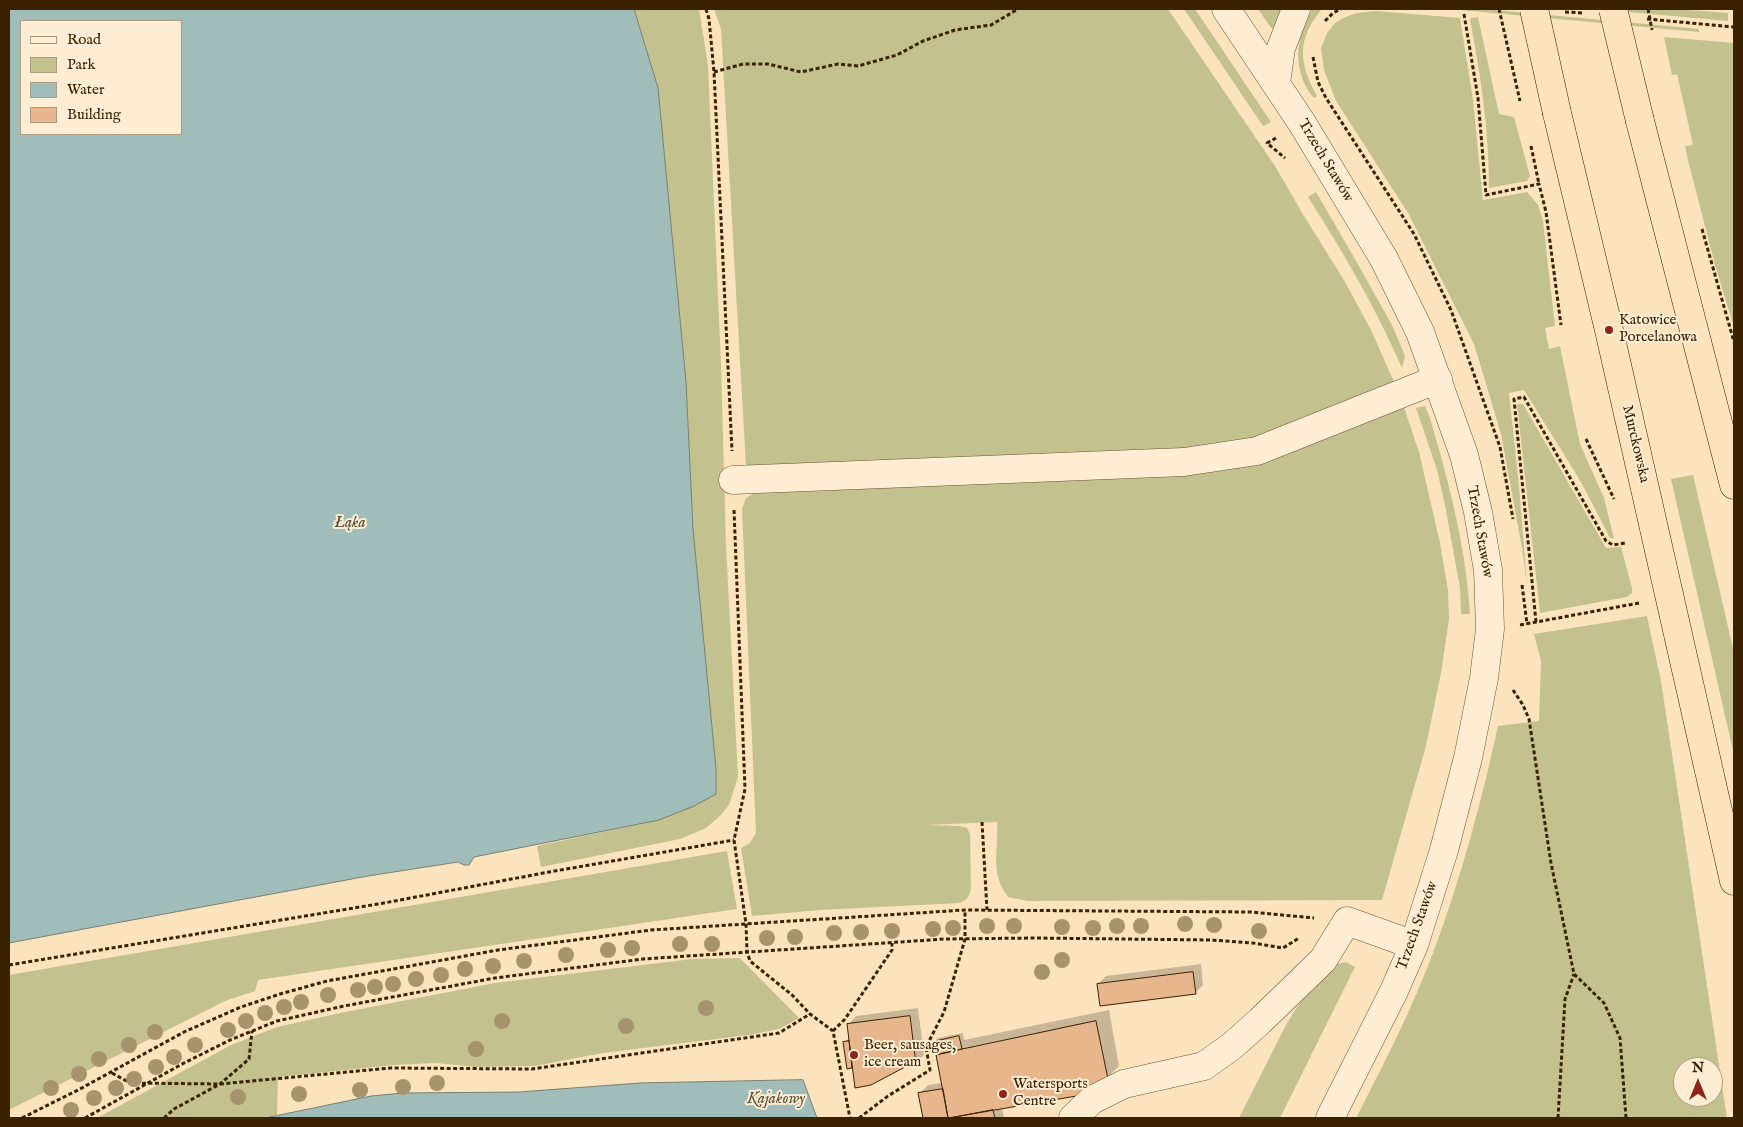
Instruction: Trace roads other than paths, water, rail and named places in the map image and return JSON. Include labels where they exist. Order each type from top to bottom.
[{"type":"highway","name":"Murckowska","points":[[1534,9],[1734,881]]},
{"type":"highway","points":[[1613,9],[1734,485]]},
{"type":"street","name":"Trzech Stawów","points":[[1226,9],[1302,123],[1384,259],[1420,332],[1464,455],[1478,512],[1488,570],[1490,630],[1484,678],[1468,758],[1449,832],[1414,945],[1394,991],[1330,1118]]},
{"type":"street","points":[[1276,83],[1281,48],[1296,9]]},
{"type":"street","points":[[733,480],[1194,461],[1257,451],[1438,379]]},
{"type":"street","points":[[1072,1118],[1092,1100],[1124,1084],[1204,1066],[1232,1046],[1322,960],[1338,920],[1414,945]]},
{"type":"water","name":"Łąka","points":[[9,9],[634,9],[658,88],[686,382],[693,529],[716,769],[716,794],[694,806],[659,820],[474,857],[469,865],[458,862],[368,876],[9,943]]},
{"type":"water","name":"Kajakowy","points":[[803,1080],[817,1118],[265,1118],[371,1096],[403,1093],[519,1092],[640,1083]]},
{"type":"place","name":"Katowice Porcelanowa","points":[[1609,330]]},
{"type":"place","name":"Beer, sausages, ice cream","points":[[854,1055]]},
{"type":"place","name":"Watersports Centre","points":[[1003,1094]]}]
